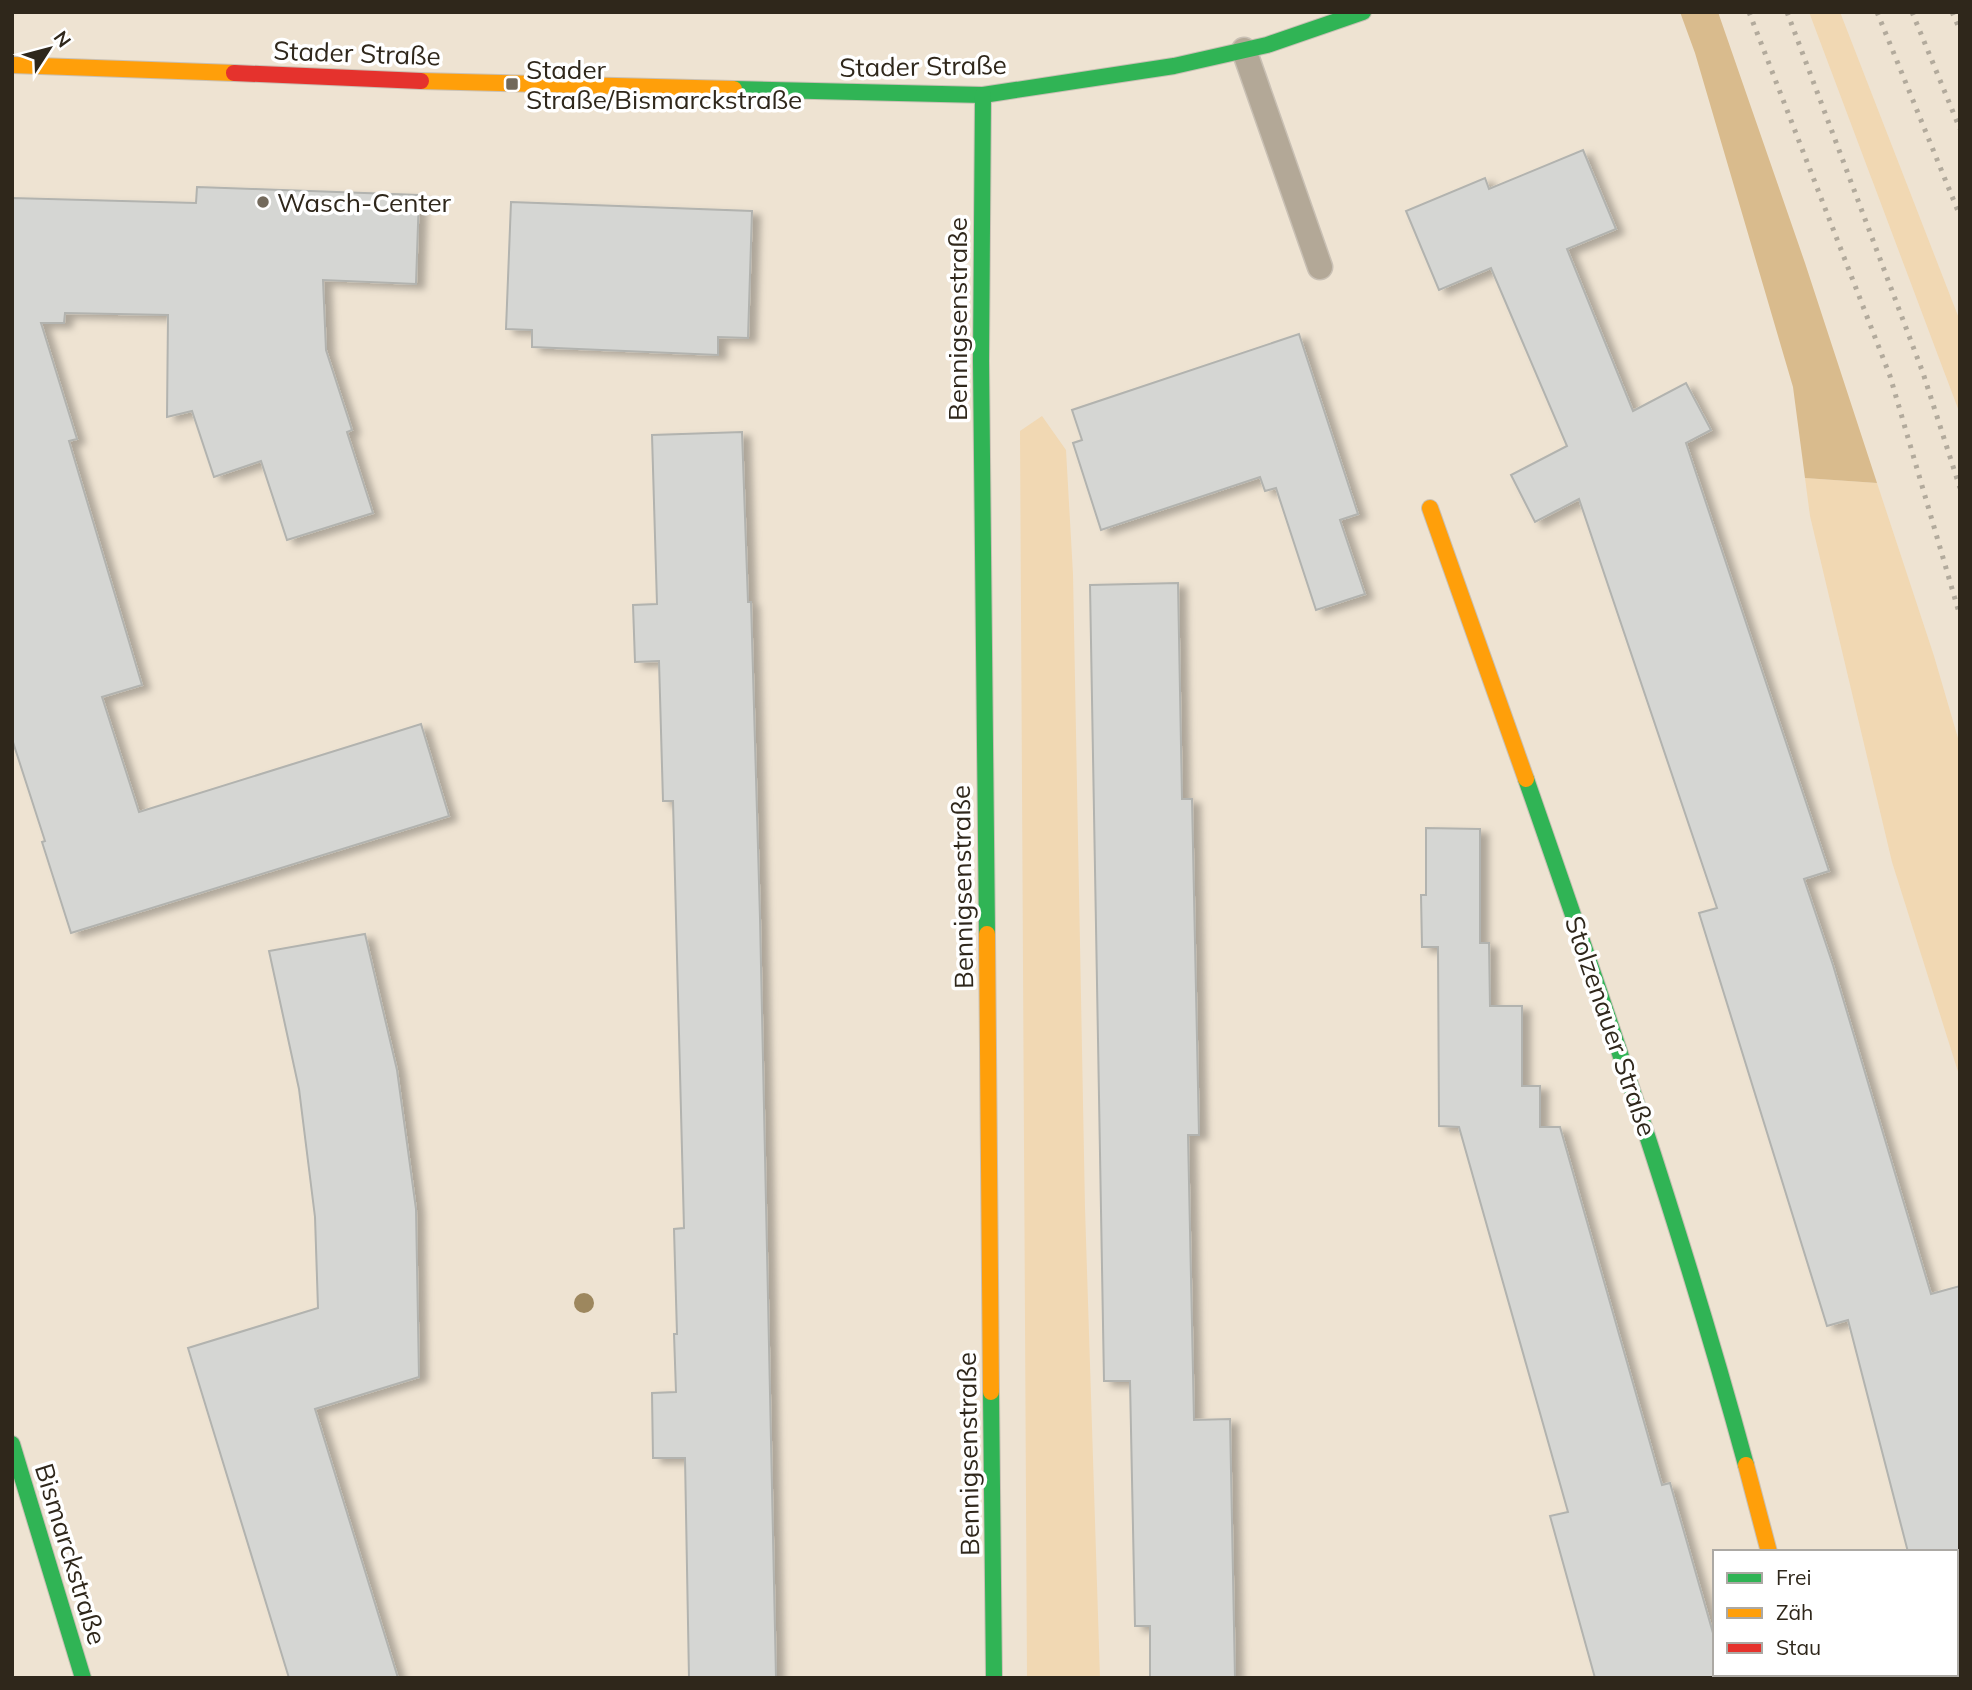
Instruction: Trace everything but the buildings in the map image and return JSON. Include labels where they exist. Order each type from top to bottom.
[{"type":"street","name":"Stader Straße","points":[[12,65],[512,84],[983,95],[1174,66],[1244,50],[1363,12]]},
{"type":"street","name":"Bennigsenstraße","points":[[983,95],[981,362],[995,1678]]},
{"type":"street","name":"Stolzenauer Straße","points":[[1430,508],[1632,1084],[1724,1384],[1768,1550]]},
{"type":"street","name":"Bismarckstraße","points":[[12,1444],[83,1678]]},
{"type":"lane","points":[[1244,50],[1320,267]]},
{"type":"shaded area","points":[[1680,12],[1718,12],[1805,263],[1877,483],[1805,478],[1793,387],[1695,53]]},
{"type":"shaded area","points":[[1809,12],[1840,12],[1960,321],[1960,414]]},
{"type":"shaded area","points":[[1042,416],[1066,450],[1073,574],[1085,1208],[1100,1678],[1027,1678],[1020,431]]},
{"type":"shaded area","points":[[1805,478],[1877,483],[1960,745],[1960,1078],[1892,862],[1810,516]]},
{"type":"railway","points":[[1749,12],[1890,376],[1960,616]]},
{"type":"railway","points":[[1787,12],[1923,373],[1960,488]]},
{"type":"railway","points":[[1877,12],[1960,216]]},
{"type":"railway","points":[[1912,12],[1960,129]]},
{"type":"railway","points":[[1952,12],[1960,30]]},
{"type":"traffic: fast","points":[[734,89],[983,95],[1174,66],[1267,45],[1363,12]]},
{"type":"traffic: fast","points":[[983,95],[981,361],[987,934]]},
{"type":"traffic: fast","points":[[1526,779],[1670,1206],[1746,1465]]},
{"type":"traffic: fast","points":[[991,1392],[994,1678]]},
{"type":"traffic: fast","points":[[12,1444],[83,1678]]},
{"type":"traffic: slow","points":[[12,65],[234,73]]},
{"type":"traffic: slow","points":[[421,81],[734,89]]},
{"type":"traffic: slow","points":[[1430,508],[1526,779]]},
{"type":"traffic: slow","points":[[987,934],[991,1392]]},
{"type":"traffic: slow","points":[[1746,1465],[1768,1550]]},
{"type":"traffic: jam","points":[[234,73],[421,81]]},
{"type":"place","name":"Stader Straße/Bismarckstraße","points":[[512,84]]},
{"type":"place","name":"Wasch-Center","points":[[263,202]]}]
